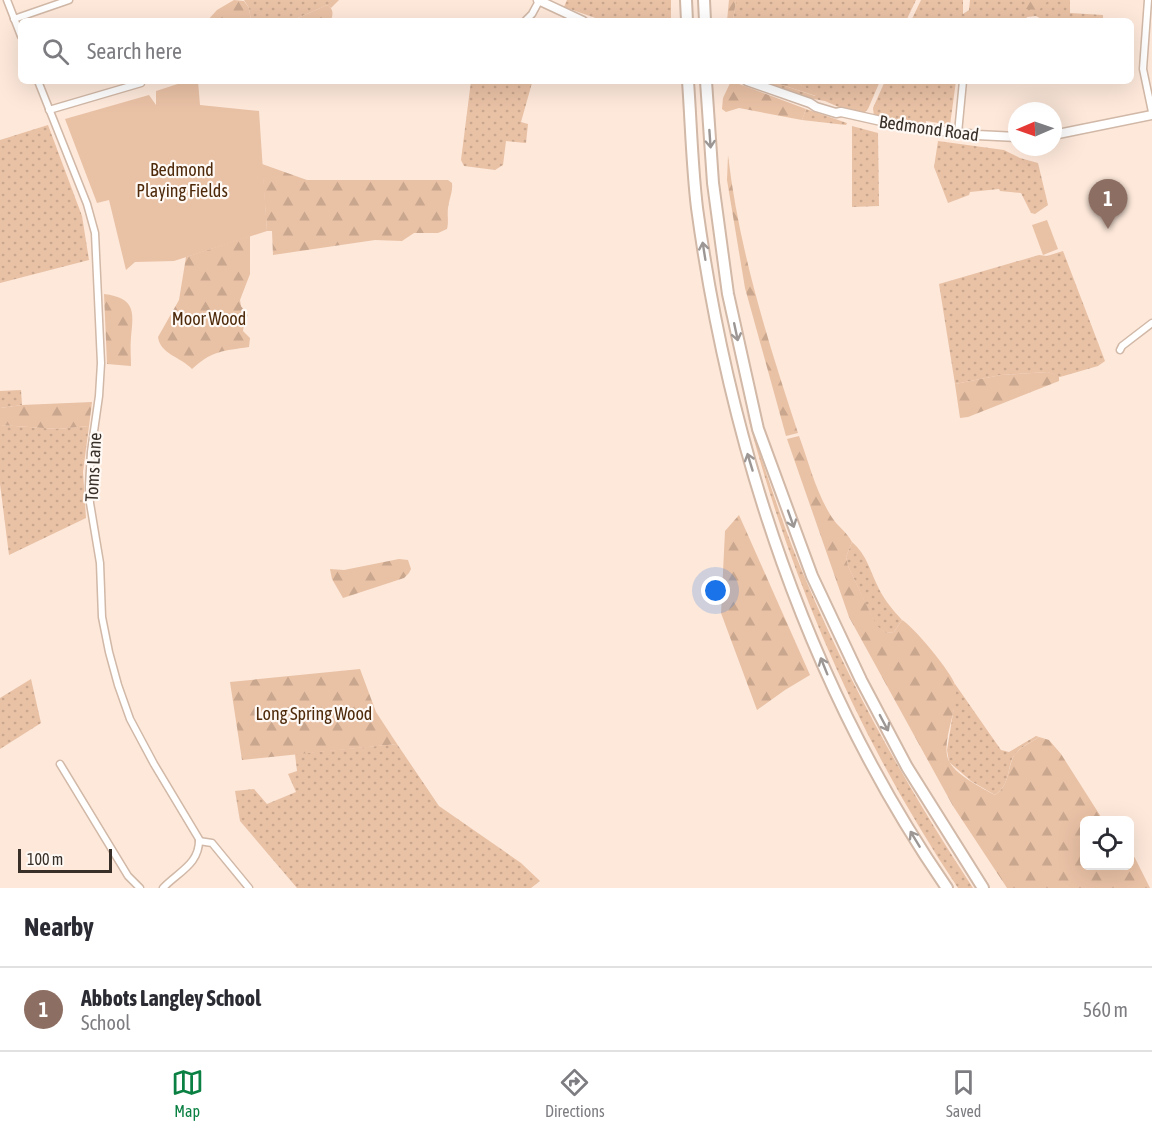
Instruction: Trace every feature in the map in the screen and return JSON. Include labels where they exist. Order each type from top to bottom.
[{"type":"highway","points":[[686,0],[687,18]]},
{"type":"highway","points":[[704,0],[705,18]]},
{"type":"highway","points":[[688,84],[697,205],[711,299],[740,431],[780,558],[836,696],[894,803],[946,888]]},
{"type":"highway","points":[[706,84],[713,183],[727,283],[744,372],[758,429],[813,576],[861,680],[907,767],[983,888]]},
{"type":"street","points":[[8,0],[18,29]]},
{"type":"street","points":[[14,19],[69,0]]},
{"type":"street","points":[[529,18],[539,0],[577,18]]},
{"type":"street","points":[[1062,133],[1152,114],[1143,69],[1148,0]]},
{"type":"street","name":"Toms Lane","points":[[39,84],[87,204],[95,233],[101,363],[89,487],[100,563],[102,617],[109,652],[130,719],[154,764],[197,833],[199,841]]},
{"type":"street","points":[[50,110],[138,84]]},
{"type":"street","name":"Bedmond Road","points":[[756,84],[836,113],[841,112],[908,127],[1008,136]]},
{"type":"street","points":[[958,133],[963,84]]},
{"type":"street","points":[[1120,350],[1152,323]]},
{"type":"street","points":[[60,764],[128,876],[140,888]]},
{"type":"street","points":[[163,888],[193,861],[198,851],[199,841],[212,843],[249,888]]},
{"type":"green space","points":[[234,0],[244,1],[249,8],[251,18],[210,18],[217,10]]},
{"type":"green space","points":[[244,0],[339,0],[331,8],[327,5],[298,18],[251,18],[249,8]]},
{"type":"green space","points":[[567,0],[671,0],[671,18],[595,18],[564,7]]},
{"type":"green space","points":[[729,0],[736,0],[733,18],[727,18]]},
{"type":"green space","points":[[736,0],[916,0],[907,18],[733,18]]},
{"type":"green space","points":[[921,0],[963,0],[963,14],[969,10],[970,0],[1025,0],[1025,9],[1049,0],[1070,0],[1070,13],[1103,15],[1103,18],[1040,18],[1036,16],[1027,18],[912,18]]},
{"type":"green space","points":[[1025,0],[1049,0],[1039,10],[1025,9]]},
{"type":"green space","points":[[327,5],[332,12],[332,18],[298,18]]},
{"type":"green space","name":"Bedmond Playing Fields","points":[[178,84],[198,84],[200,105],[259,111],[267,231],[174,261],[135,262],[126,270],[109,200],[97,203],[65,119],[149,95],[156,105],[156,91]]},
{"type":"green space","points":[[471,84],[532,84],[521,122],[528,124],[526,143],[506,141],[503,165],[495,170],[464,166],[461,160]]},
{"type":"green space","points":[[730,84],[739,84],[806,109],[802,120],[739,108],[726,112],[722,109],[723,98]]},
{"type":"green space","points":[[768,84],[779,84],[815,96],[817,94],[799,84],[879,84],[868,109],[862,115],[825,101],[808,98]]},
{"type":"green space","points":[[779,84],[799,84],[818,94],[816,96]]},
{"type":"green space","points":[[884,84],[956,84],[950,125],[926,121],[925,127],[874,116],[873,108]]},
{"type":"green space","points":[[806,109],[847,123],[846,125],[802,120]]},
{"type":"green space","points":[[48,125],[82,216],[89,260],[0,283],[0,140]]},
{"type":"green space","points":[[852,126],[878,133],[879,206],[852,207]]},
{"type":"green space","points":[[938,141],[1004,150],[1008,152],[1008,156],[1016,156],[1038,163],[1048,205],[1035,214],[1031,213],[1021,193],[999,189],[970,192],[969,195],[948,203],[934,167]]},
{"type":"green space","points":[[728,155],[747,261],[798,433],[786,436],[745,288],[727,180]]},
{"type":"green space","points":[[262,164],[307,180],[448,180],[452,186],[447,229],[438,233],[414,233],[402,241],[375,240],[273,255],[272,231],[267,231]]},
{"type":"green space","points":[[1047,220],[1058,249],[1043,255],[1032,225]]},
{"type":"green space","name":"Moor Wood","points":[[250,236],[250,274],[240,300],[241,306],[248,315],[243,331],[250,338],[249,347],[212,355],[192,369],[167,351],[158,337],[179,300],[186,257]]},
{"type":"green space","points":[[1063,251],[1105,361],[1098,366],[1060,377],[1048,372],[1001,375],[955,384],[939,284],[1039,255],[1047,256]]},
{"type":"green space","points":[[104,294],[122,299],[130,307],[132,313],[131,366],[107,364]]},
{"type":"green space","points":[[1048,372],[1059,376],[1059,381],[968,417],[960,418],[955,384],[1001,375]]},
{"type":"green space","points":[[21,390],[22,405],[0,408],[0,391]]},
{"type":"green space","points":[[92,402],[89,426],[58,429],[0,425],[0,408]]},
{"type":"green space","points":[[746,410],[790,542],[825,625],[863,702],[905,778],[973,888],[958,888],[890,776],[859,717],[832,658],[784,536]]},
{"type":"green space","points":[[0,425],[58,429],[89,426],[83,472],[86,518],[9,555],[0,484]]},
{"type":"green space","points":[[799,436],[826,507],[833,520],[852,542],[846,557],[848,566],[876,625],[886,633],[894,632],[902,620],[923,640],[952,679],[956,694],[947,755],[954,768],[995,795],[1006,782],[1016,752],[1039,737],[1049,740],[1061,754],[1100,816],[1080,816],[1080,870],[1134,870],[1134,857],[1150,888],[1007,888],[953,806],[849,617],[787,439]]},
{"type":"green space","points":[[739,515],[810,675],[757,710],[721,613],[725,531]]},
{"type":"green space","points":[[852,542],[865,558],[884,598],[902,620],[894,632],[886,633],[876,626],[848,566],[846,557]]},
{"type":"green space","points":[[399,559],[408,560],[411,569],[404,578],[343,598],[332,579],[330,569],[344,570]]},
{"type":"green space","name":"Long Spring Wood","points":[[360,669],[376,712],[397,744],[242,760],[230,682]]},
{"type":"green space","points":[[31,679],[41,723],[0,749],[0,698]]},
{"type":"green space","points":[[955,684],[1001,750],[1009,752],[1036,736],[1039,737],[1015,754],[1004,785],[995,795],[971,781],[949,762],[947,750]]},
{"type":"green space","points":[[397,744],[439,806],[521,863],[540,881],[531,888],[297,888],[240,821],[235,791],[254,789],[267,804],[296,792],[288,774],[297,771],[295,754]]},
{"type":"place","name":"Abbots Langley School","points":[[1108,229]]}]
